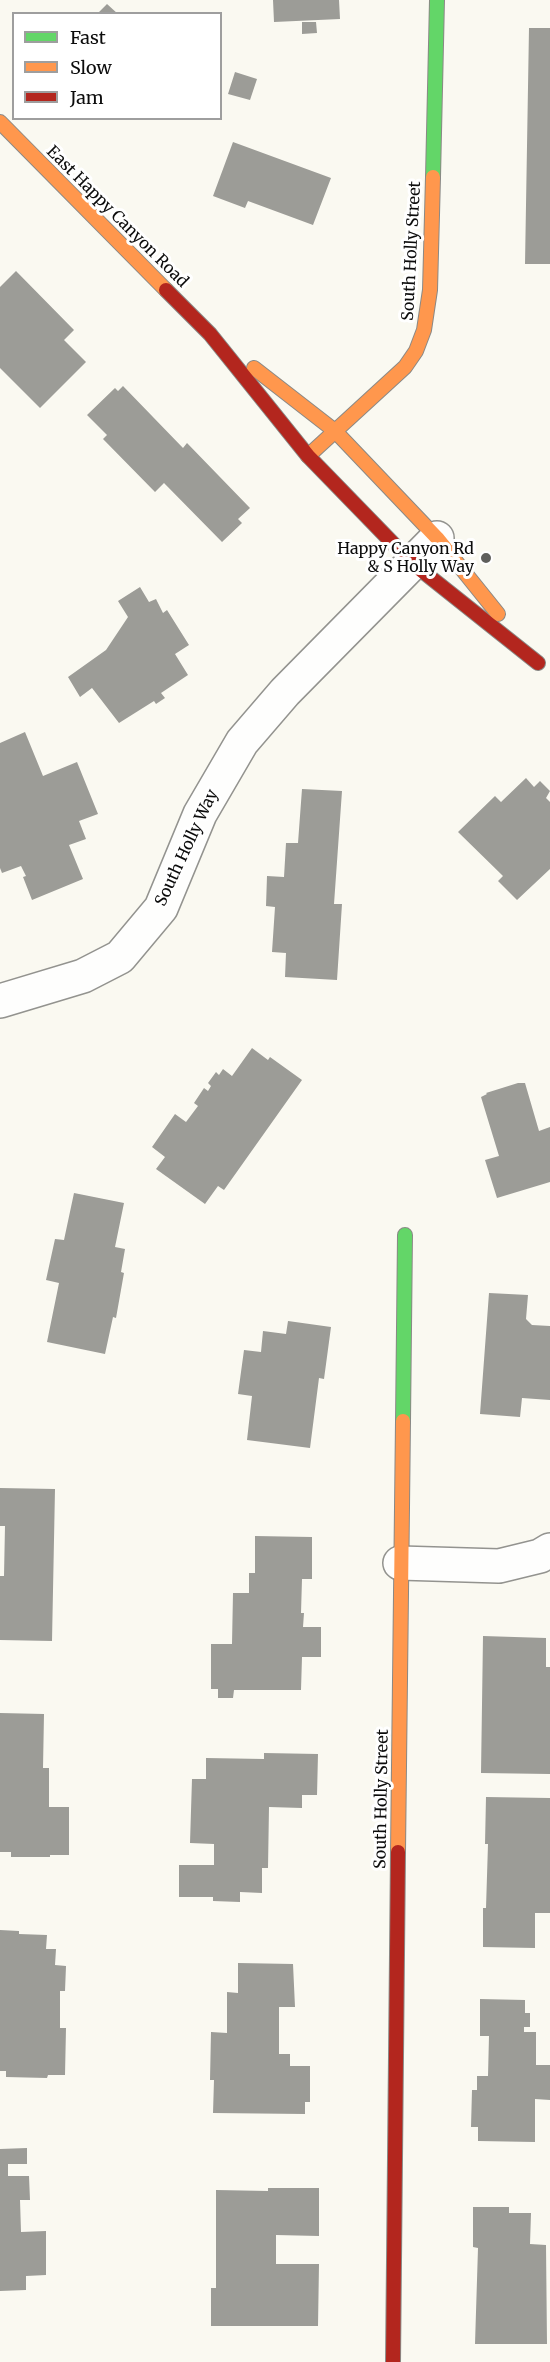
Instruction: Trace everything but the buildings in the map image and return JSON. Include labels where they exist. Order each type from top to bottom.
[{"type":"street","name":"South Holly Street","points":[[308,456],[405,367],[416,351],[424,330],[430,290],[437,0]]},
{"type":"street","name":"East Happy Canyon Road","points":[[0,122],[210,334],[308,456],[411,562],[537,663],[550,676]]},
{"type":"street","name":"East Happy Canyon Road","points":[[210,334],[335,431],[437,538],[537,663]]},
{"type":"street","name":"South Holly Way","points":[[0,1001],[83,976],[120,957],[161,908],[200,814],[242,742],[285,692],[437,538]]},
{"type":"street","name":"South Holly Street","points":[[393,2362],[405,1235]]},
{"type":"street","points":[[400,1563],[499,1566],[540,1556],[550,1550]]},
{"type":"traffic: fast","points":[[433,177],[437,0]]},
{"type":"traffic: fast","points":[[403,1421],[405,1235]]},
{"type":"traffic: slow","points":[[0,122],[166,290]]},
{"type":"traffic: slow","points":[[308,456],[405,367],[416,351],[424,330],[430,290],[433,177]]},
{"type":"traffic: slow","points":[[254,368],[335,431],[437,538],[498,614]]},
{"type":"traffic: slow","points":[[398,1852],[403,1421]]},
{"type":"traffic: jam","points":[[166,290],[210,334],[308,456],[411,562],[538,663]]},
{"type":"traffic: jam","points":[[393,2362],[398,1852]]},
{"type":"place","name":"Happy Canyon Rd & S Holly Way","points":[[486,558]]}]
